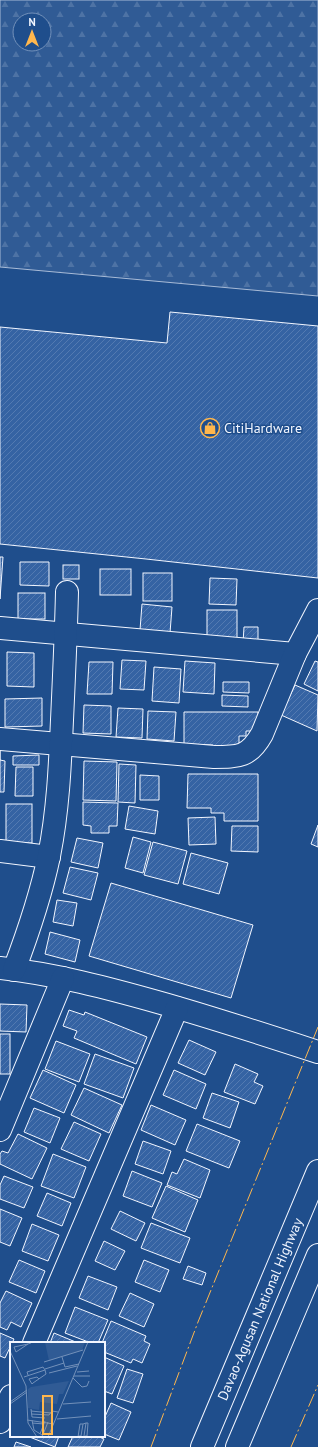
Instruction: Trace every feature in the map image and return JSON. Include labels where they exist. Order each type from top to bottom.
[{"type":"main road","points":[[66,592],[66,634],[61,744],[55,819],[49,857],[35,910],[7,969],[62,978],[123,992],[318,1052]]},
{"type":"main road","points":[[0,739],[214,757],[234,757],[246,753],[256,745],[262,734],[295,654],[318,610]]},
{"type":"main road","points":[[0,628],[295,654]]},
{"type":"main road","points":[[0,851],[49,857]]},
{"type":"main road","points":[[0,1130],[8,1092],[62,978]]},
{"type":"main road","points":[[34,1342],[177,1008]]},
{"type":"main road","name":"Davao-Agusan National Highway","points":[[202,1447],[318,1171]]},
{"type":"main road","points":[[237,1447],[318,1256]]},
{"type":"main road","points":[[0,1422],[10,1398]]},
{"type":"green space","points":[[0,0],[318,0],[318,296],[0,267]]},
{"type":"building","points":[[170,312],[318,326],[318,578],[0,544],[0,327],[167,343]]},
{"type":"building","points":[[0,557],[3,557],[0,599]]},
{"type":"building","points":[[20,562],[49,562],[49,586],[20,585]]},
{"type":"building","points":[[63,565],[79,565],[79,579],[63,579]]},
{"type":"building","points":[[100,569],[131,569],[131,595],[100,595]]},
{"type":"building","points":[[143,573],[172,573],[172,601],[143,601]]},
{"type":"building","points":[[210,578],[237,579],[236,605],[209,604]]},
{"type":"building","points":[[18,593],[45,593],[45,619],[18,619]]},
{"type":"building","points":[[142,604],[172,607],[170,633],[140,630]]},
{"type":"building","points":[[207,610],[237,610],[237,638],[207,638]]},
{"type":"building","points":[[244,627],[258,627],[258,643],[243,643]]},
{"type":"building","points":[[7,652],[34,653],[34,687],[7,686]]},
{"type":"building","points":[[122,660],[146,661],[144,690],[120,689]]},
{"type":"building","points":[[185,661],[215,663],[214,694],[183,692]]},
{"type":"building","points":[[315,661],[318,662],[318,691],[304,684]]},
{"type":"building","points":[[89,662],[113,662],[112,694],[87,694]]},
{"type":"building","points":[[154,667],[181,669],[179,703],[152,701]]},
{"type":"building","points":[[223,682],[249,682],[249,693],[223,692]]},
{"type":"building","points":[[295,685],[318,695],[317,731],[281,715]]},
{"type":"building","points":[[222,695],[248,696],[248,707],[222,706]]},
{"type":"building","points":[[42,698],[42,726],[5,727],[5,699]]},
{"type":"building","points":[[84,705],[111,706],[111,734],[83,733]]},
{"type":"building","points":[[118,708],[143,709],[142,738],[116,737]]},
{"type":"building","points":[[148,711],[176,712],[174,741],[147,739]]},
{"type":"building","points":[[184,712],[258,712],[258,731],[246,731],[246,736],[239,736],[239,745],[235,745],[235,750],[213,750],[213,745],[184,744]]},
{"type":"building","points":[[39,755],[39,765],[13,765],[13,756]]},
{"type":"building","points":[[0,760],[5,761],[4,792],[0,792]]},
{"type":"building","points":[[84,761],[117,762],[116,801],[83,800]]},
{"type":"building","points":[[119,764],[136,765],[135,803],[118,802]]},
{"type":"building","points":[[16,767],[33,767],[33,796],[15,796]]},
{"type":"building","points":[[188,774],[258,774],[258,821],[224,821],[224,813],[211,813],[211,808],[187,808]]},
{"type":"building","points":[[140,775],[159,776],[159,800],[140,800]]},
{"type":"building","points":[[83,802],[118,803],[117,826],[109,826],[109,833],[91,833],[91,826],[83,825]]},
{"type":"building","points":[[6,804],[32,804],[32,843],[6,843]]},
{"type":"building","points":[[129,806],[158,811],[155,834],[125,829]]},
{"type":"building","points":[[215,817],[216,844],[189,845],[188,818]]},
{"type":"building","points":[[318,825],[318,847],[311,844]]},
{"type":"building","points":[[232,826],[258,826],[258,852],[231,851]]},
{"type":"building","points":[[133,837],[151,842],[143,873],[125,868]]},
{"type":"building","points":[[77,838],[103,843],[98,868],[71,862]]},
{"type":"building","points":[[153,842],[187,851],[178,884],[144,875]]},
{"type":"building","points":[[191,853],[228,863],[219,894],[183,884]]},
{"type":"building","points":[[70,867],[98,873],[91,900],[63,893]]},
{"type":"building","points":[[111,883],[253,925],[231,998],[89,956]]},
{"type":"building","points":[[57,900],[77,903],[73,926],[53,922]]},
{"type":"building","points":[[50,932],[80,940],[75,962],[45,954]]},
{"type":"building","points":[[0,1004],[27,1005],[26,1032],[0,1031]]},
{"type":"building","points":[[69,1010],[84,1015],[85,1012],[147,1037],[136,1064],[74,1038],[77,1031],[63,1026]]},
{"type":"building","points":[[0,1034],[10,1034],[10,1074],[0,1074]]},
{"type":"building","points":[[189,1040],[216,1052],[205,1075],[178,1063]]},
{"type":"building","points":[[56,1041],[90,1054],[79,1082],[45,1069]]},
{"type":"building","points":[[95,1054],[134,1068],[123,1098],[84,1084]]},
{"type":"building","points":[[235,1064],[258,1074],[254,1082],[263,1086],[255,1104],[224,1092]]},
{"type":"building","points":[[43,1070],[76,1085],[64,1113],[30,1098]]},
{"type":"building","points":[[174,1070],[206,1084],[196,1109],[163,1095]]},
{"type":"building","points":[[84,1088],[122,1105],[109,1133],[71,1115]]},
{"type":"building","points":[[212,1093],[239,1102],[230,1128],[203,1118]]},
{"type":"building","points":[[151,1105],[186,1120],[175,1145],[141,1130]]},
{"type":"building","points":[[34,1108],[60,1118],[50,1143],[24,1132]]},
{"type":"building","points":[[74,1122],[101,1134],[89,1161],[61,1149]]},
{"type":"building","points":[[197,1124],[240,1141],[229,1168],[186,1151]]},
{"type":"building","points":[[18,1134],[47,1148],[32,1179],[0,1164],[0,1154],[2,1151],[8,1153]]},
{"type":"building","points":[[143,1141],[171,1151],[163,1174],[135,1164]]},
{"type":"building","points":[[53,1154],[86,1167],[74,1198],[41,1186]]},
{"type":"building","points":[[184,1159],[210,1170],[200,1198],[167,1185],[172,1172],[177,1174]]},
{"type":"building","points":[[132,1171],[162,1183],[152,1207],[123,1196]]},
{"type":"building","points":[[4,1176],[33,1187],[24,1208],[0,1199],[0,1185]]},
{"type":"building","points":[[166,1186],[198,1200],[185,1232],[152,1218]]},
{"type":"building","points":[[47,1193],[71,1203],[62,1226],[37,1216]]},
{"type":"building","points":[[0,1209],[22,1218],[10,1246],[0,1242]]},
{"type":"building","points":[[120,1211],[145,1223],[136,1241],[111,1229]]},
{"type":"building","points":[[151,1223],[190,1238],[180,1263],[141,1248]]},
{"type":"building","points":[[32,1224],[59,1235],[48,1261],[22,1251]]},
{"type":"building","points":[[104,1241],[125,1251],[115,1270],[95,1261]]},
{"type":"building","points":[[19,1260],[45,1271],[36,1293],[9,1282]]},
{"type":"building","points":[[144,1260],[169,1270],[160,1292],[135,1282]]},
{"type":"building","points":[[188,1266],[206,1273],[202,1285],[183,1279]]},
{"type":"building","points":[[88,1276],[117,1287],[108,1310],[79,1298]]},
{"type":"building","points":[[6,1291],[32,1303],[21,1327],[11,1322],[7,1330],[0,1327],[0,1303]]},
{"type":"building","points":[[130,1293],[154,1304],[144,1327],[119,1316]]},
{"type":"building","points":[[75,1307],[108,1320],[98,1342],[88,1342],[65,1333]]},
{"type":"building","points":[[111,1321],[146,1336],[144,1341],[150,1344],[142,1363],[133,1359],[131,1363],[105,1352],[105,1342],[102,1342]]},
{"type":"building","points":[[0,1333],[14,1339],[13,1342],[10,1342],[10,1347],[5,1358],[0,1356]]},
{"type":"building","points":[[54,1333],[76,1342],[50,1342]]},
{"type":"building","points":[[105,1357],[124,1366],[112,1394],[105,1391]]},
{"type":"building","points":[[127,1369],[143,1374],[133,1403],[117,1398]]},
{"type":"building","points":[[111,1403],[131,1412],[119,1440],[105,1434],[105,1417]]},
{"type":"building","points":[[30,1437],[59,1437],[55,1447]]},
{"type":"building","points":[[73,1437],[99,1437],[104,1439],[100,1447],[68,1447]]},
{"type":"building","points":[[16,1442],[31,1447],[14,1447]]},
{"type":"power","points":[[151,1447],[198,1322],[318,1027]]},
{"type":"power","points":[[291,1447],[318,1385]]},
{"type":"place","name":"CitiHardware","points":[[210,428]]}]
